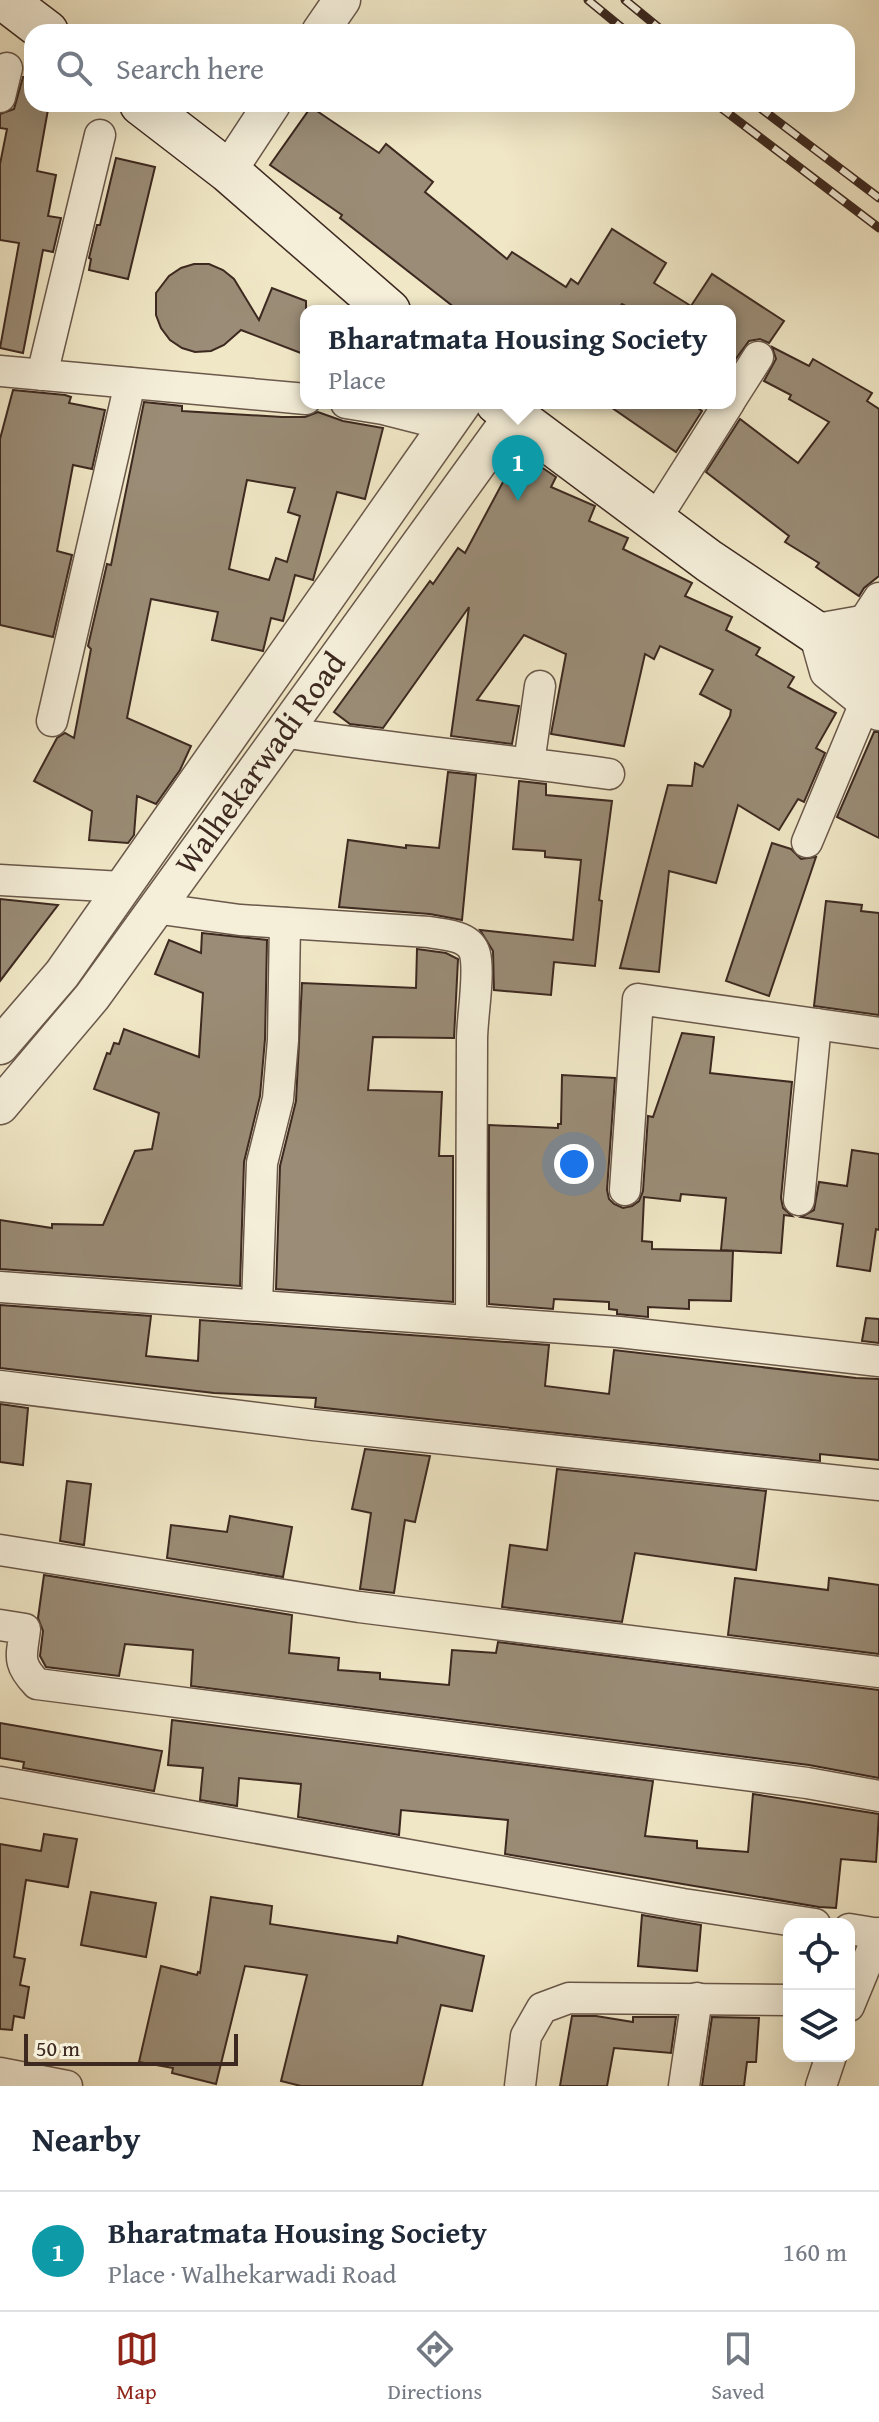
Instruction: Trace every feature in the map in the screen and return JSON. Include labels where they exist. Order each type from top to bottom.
[{"type":"main road","points":[[5,0],[36,24]]},
{"type":"main road","points":[[151,112],[228,171],[382,305]]},
{"type":"main road","points":[[505,409],[709,561],[817,632],[874,696]]},
{"type":"street","points":[[326,24],[342,0]]},
{"type":"street","points":[[0,97],[7,68]]},
{"type":"street","points":[[228,171],[267,112]]},
{"type":"street","points":[[42,375],[100,135]]},
{"type":"street","points":[[736,392],[758,357]]},
{"type":"street","points":[[0,371],[300,398]]},
{"type":"street","points":[[52,721],[130,383]]},
{"type":"street","points":[[383,409],[454,414]]},
{"type":"street","name":"Walhekarwadi Road","points":[[0,1106],[92,997],[282,732],[505,409]]},
{"type":"street","points":[[655,520],[726,409]]},
{"type":"street","name":"Walhekarwadi Road","points":[[0,1046],[62,974],[454,414]]},
{"type":"street","points":[[817,632],[873,619]]},
{"type":"street","points":[[529,763],[540,686]]},
{"type":"street","points":[[807,842],[874,696]]},
{"type":"street","points":[[282,732],[609,774]]},
{"type":"street","points":[[0,880],[122,887]]},
{"type":"street","points":[[154,908],[240,920],[454,936],[468,942],[475,954],[471,1321]]},
{"type":"street","points":[[97,923],[129,944]]},
{"type":"street","points":[[257,1305],[262,1163],[278,1099],[283,1040],[285,923]]},
{"type":"street","points":[[625,1190],[638,999],[879,1033]]},
{"type":"street","points":[[799,1200],[816,1024]]},
{"type":"street","points":[[0,1287],[619,1332],[879,1361]]},
{"type":"street","points":[[0,1386],[313,1425],[879,1485]]},
{"type":"street","points":[[0,1550],[359,1607],[879,1672]]},
{"type":"street","points":[[0,1625],[25,1629],[20,1659],[25,1671],[37,1684],[807,1783],[879,1796]]},
{"type":"street","points":[[0,1782],[783,1919]]},
{"type":"street","points":[[855,1930],[879,1934],[855,1990]]},
{"type":"street","points":[[520,2086],[526,2036],[542,2008],[569,1998],[783,2000]]},
{"type":"street","points":[[684,2086],[697,1998]]},
{"type":"street","points":[[821,2086],[829,2062]]},
{"type":"street","points":[[0,2073],[59,2085]]},
{"type":"building","points":[[24,77],[24,112],[48,112],[37,171],[56,175],[48,216],[61,218],[53,252],[43,250],[23,353],[0,348],[19,243],[0,240],[0,164],[7,129],[0,128],[0,114],[14,109]]},
{"type":"building","points":[[307,112],[318,112],[379,153],[386,144],[433,182],[425,192],[507,259],[512,252],[566,287],[571,279],[578,284],[612,229],[666,263],[654,283],[689,305],[451,305],[340,218],[342,215],[270,165]]},
{"type":"building","points":[[116,158],[155,167],[128,279],[89,270],[89,258]]},
{"type":"building","points":[[209,264],[223,270],[234,279],[259,320],[272,288],[306,301],[306,305],[300,305],[300,353],[241,330],[224,345],[211,351],[195,352],[170,340],[156,315],[156,293],[169,276],[181,268]]},
{"type":"building","points":[[712,274],[784,321],[769,343],[760,339],[749,341],[736,359],[736,305],[692,305]]},
{"type":"building","points":[[772,347],[809,366],[813,359],[872,393],[867,401],[879,409],[879,576],[859,596],[816,567],[819,563],[785,542],[789,536],[706,472],[740,419],[798,463],[829,422],[789,399],[791,395],[764,381],[776,359]]},
{"type":"building","points":[[13,390],[65,395],[71,397],[69,403],[105,410],[92,469],[73,465],[57,551],[72,555],[53,637],[0,625],[0,439]]},
{"type":"building","points":[[144,402],[182,406],[182,411],[282,417],[305,417],[318,412],[343,421],[383,428],[365,499],[337,492],[313,580],[295,575],[283,621],[271,618],[263,651],[212,640],[218,612],[151,599],[127,718],[191,746],[180,770],[156,804],[137,796],[134,835],[128,843],[89,840],[92,811],[34,781],[57,738],[65,733],[74,738],[91,649],[88,646],[107,564],[111,565]],"holes":[[[247,480],[295,488],[288,512],[300,516],[287,562],[276,558],[269,580],[229,569]]]},
{"type":"building","points":[[614,409],[699,409],[702,411],[676,452]]},
{"type":"building","points":[[519,452],[556,477],[551,487],[595,506],[589,521],[628,538],[623,549],[692,583],[685,596],[732,617],[726,630],[760,648],[756,655],[794,677],[788,687],[836,713],[816,748],[825,753],[804,802],[798,799],[779,830],[738,805],[716,883],[669,871],[659,972],[620,968],[668,785],[692,786],[695,763],[703,767],[730,716],[731,710],[700,694],[713,670],[660,646],[654,659],[645,654],[624,746],[551,734],[566,654],[524,635],[477,700],[519,706],[512,744],[451,736],[469,607],[383,728],[350,724],[334,712],[430,581],[433,584],[458,548],[465,553]]},
{"type":"building","points":[[874,732],[879,732],[879,838],[837,817]]},
{"type":"building","points":[[448,772],[476,775],[462,920],[430,914],[339,907],[348,840],[406,848],[406,845],[439,848]]},
{"type":"building","points":[[519,781],[546,784],[546,795],[612,801],[599,900],[602,901],[595,966],[554,962],[551,995],[494,990],[493,951],[480,930],[573,940],[581,860],[545,857],[545,851],[513,849]]},
{"type":"building","points":[[772,843],[791,849],[801,859],[816,857],[769,996],[726,981]]},
{"type":"building","points":[[0,899],[58,905],[0,981]]},
{"type":"building","points":[[826,901],[862,905],[861,911],[879,913],[879,1015],[814,1006]]},
{"type":"building","points":[[202,933],[267,940],[265,1039],[260,1096],[244,1162],[240,1286],[0,1269],[0,1220],[52,1228],[52,1224],[103,1225],[135,1151],[152,1149],[159,1113],[94,1089],[107,1053],[110,1054],[114,1043],[119,1044],[124,1029],[199,1057],[203,993],[155,974],[169,940],[201,953]]},
{"type":"building","points":[[417,949],[446,953],[458,959],[454,1038],[373,1037],[368,1090],[442,1092],[439,1156],[453,1156],[453,1302],[276,1289],[280,1166],[296,1101],[302,983],[416,988]]},
{"type":"building","points":[[682,1033],[714,1037],[710,1073],[792,1082],[781,1198],[783,1208],[792,1216],[784,1215],[781,1253],[721,1250],[726,1198],[681,1194],[680,1201],[644,1197],[642,1241],[652,1242],[652,1249],[733,1251],[731,1301],[689,1300],[689,1309],[648,1307],[648,1317],[617,1314],[617,1310],[609,1309],[609,1302],[554,1299],[553,1309],[489,1304],[489,1125],[558,1128],[561,1124],[562,1075],[615,1078],[607,1190],[614,1204],[623,1208],[632,1206],[639,1201],[643,1191],[648,1116],[653,1117]]},
{"type":"building","points":[[852,1150],[879,1154],[879,1230],[876,1229],[870,1271],[837,1266],[843,1224],[801,1217],[814,1210],[819,1182],[847,1186]]},
{"type":"building","points":[[0,1305],[151,1316],[146,1356],[198,1361],[200,1320],[549,1345],[545,1386],[609,1394],[614,1350],[879,1379],[879,1460],[820,1454],[820,1461],[315,1407],[316,1398],[214,1393],[0,1368]]},
{"type":"building","points":[[866,1318],[879,1319],[879,1343],[862,1341]]},
{"type":"building","points":[[0,1404],[28,1408],[23,1465],[0,1462]]},
{"type":"building","points":[[365,1449],[430,1456],[415,1522],[405,1520],[394,1593],[360,1589],[371,1513],[352,1509]]},
{"type":"building","points":[[557,1469],[766,1491],[756,1570],[635,1553],[622,1622],[502,1607],[510,1545],[547,1550]]},
{"type":"building","points":[[67,1481],[91,1484],[84,1545],[60,1541]]},
{"type":"building","points":[[230,1516],[292,1527],[283,1577],[167,1558],[171,1525],[227,1532]]},
{"type":"building","points":[[44,1575],[292,1615],[289,1653],[339,1658],[338,1670],[380,1673],[380,1679],[449,1685],[452,1650],[496,1653],[498,1642],[879,1690],[879,1778],[809,1765],[191,1686],[193,1650],[125,1644],[119,1676],[46,1667],[40,1656],[43,1631],[38,1618]]},
{"type":"building","points":[[735,1578],[828,1590],[829,1578],[879,1585],[879,1654],[728,1635]]},
{"type":"building","points":[[172,1720],[653,1781],[645,1836],[697,1841],[697,1848],[748,1852],[753,1794],[879,1814],[876,1862],[841,1859],[836,1908],[819,1907],[505,1854],[508,1820],[401,1810],[399,1835],[298,1817],[301,1784],[239,1778],[237,1806],[200,1800],[203,1768],[168,1765]]},
{"type":"building","points":[[0,1723],[162,1751],[154,1791],[23,1768],[24,1762],[0,1758]]},
{"type":"building","points":[[44,1834],[77,1839],[68,1887],[26,1880],[14,1957],[25,1959],[20,1985],[29,1987],[24,2018],[14,2016],[12,2030],[0,2029],[0,1844],[41,1851]]},
{"type":"building","points":[[91,1892],[156,1903],[146,1957],[81,1945]]},
{"type":"building","points":[[211,1897],[272,1906],[270,1924],[397,1943],[398,1936],[484,1956],[472,2011],[441,2005],[422,2086],[301,2086],[281,2081],[307,1975],[245,1966],[216,2084],[172,2073],[173,2068],[139,2062],[161,1966],[197,1975],[200,1973]]},
{"type":"building","points":[[642,1915],[701,1925],[697,1971],[638,1966]]},
{"type":"building","points":[[572,2016],[633,2022],[633,2017],[676,2017],[671,2053],[614,2048],[607,2086],[560,2086]]},
{"type":"building","points":[[712,2017],[759,2018],[756,2062],[747,2062],[744,2086],[702,2086]]},
{"type":"railway","points":[[588,0],[617,24]]},
{"type":"railway","points":[[625,0],[654,24]]},
{"type":"railway","points":[[727,112],[879,228]]},
{"type":"railway","points":[[766,112],[879,198]]},
{"type":"place","name":"Bharatmata Housing Society","points":[[518,501]]}]
